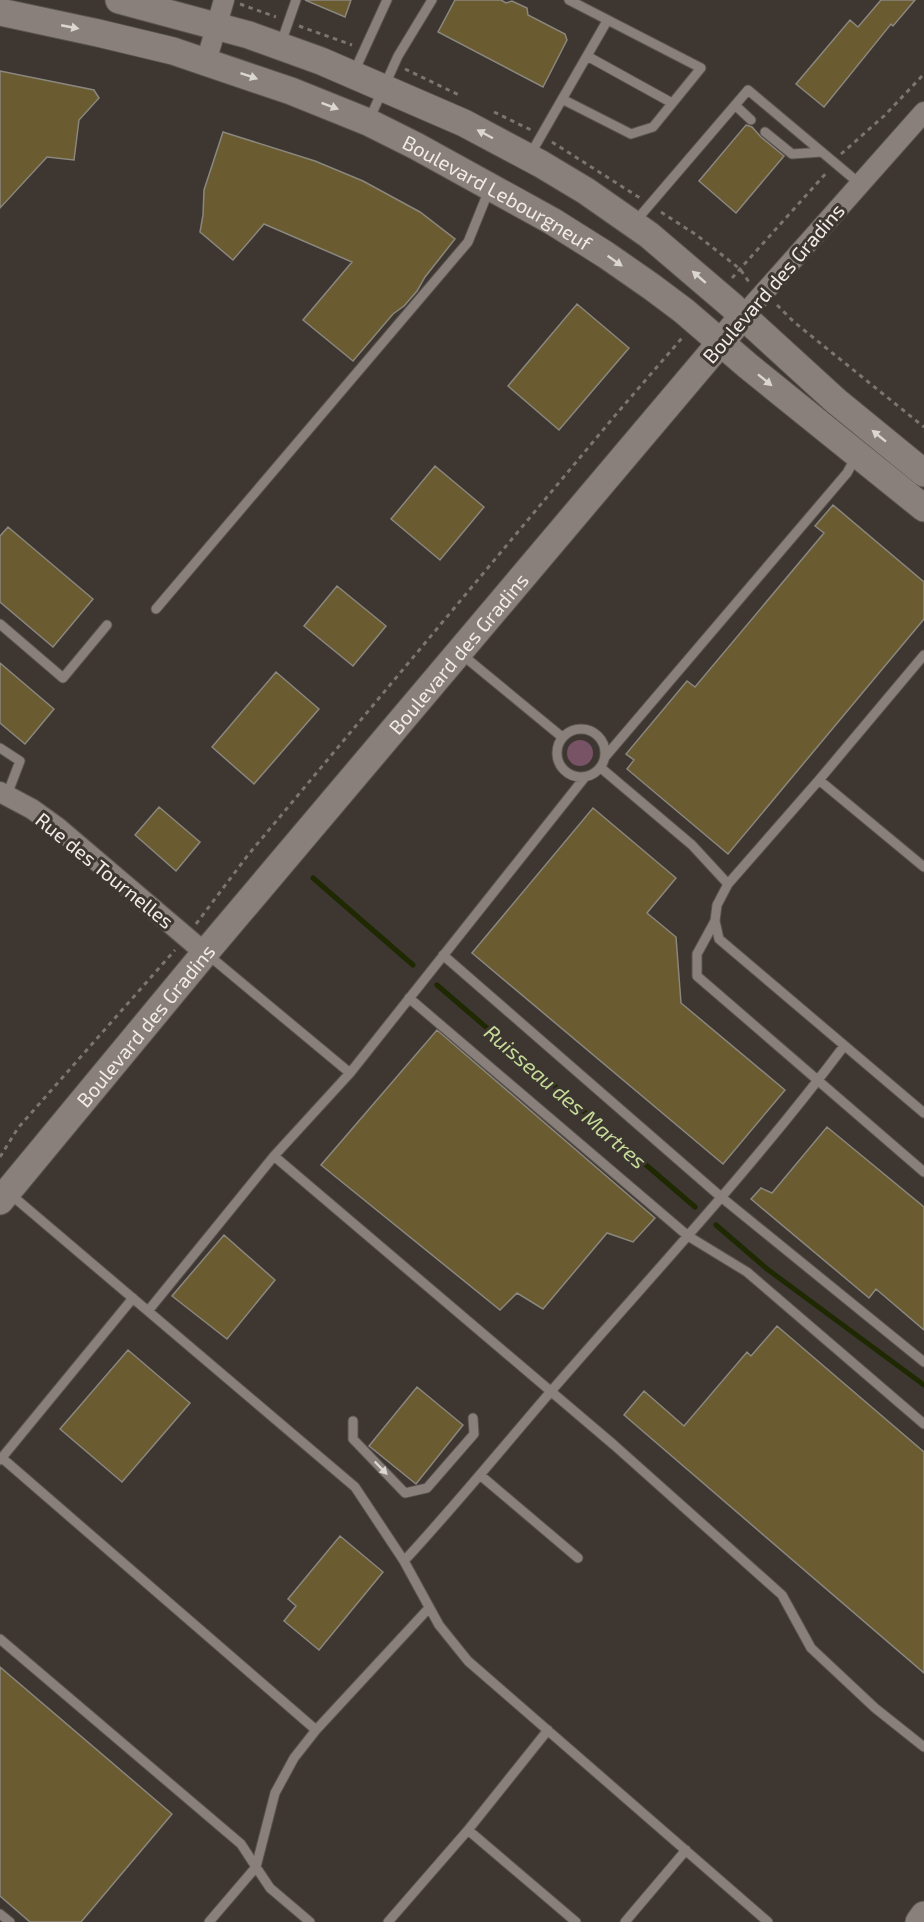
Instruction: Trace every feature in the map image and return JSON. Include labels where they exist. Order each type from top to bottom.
[{"type":"main road","points":[[118,0],[221,13],[280,46],[353,74],[464,123],[586,191],[633,224],[743,316],[836,401],[924,473]]},
{"type":"main road","name":"Boulevard Lebourgneuf","points":[[0,12],[173,51],[291,91],[368,122],[490,187],[606,255],[675,304],[924,508]]},
{"type":"main road","name":"Boulevard des Gradins","points":[[3,1192],[196,945],[460,653],[743,316]]},
{"type":"main road","points":[[920,1922],[924,1916]]},
{"type":"street","points":[[206,62],[221,13]]},
{"type":"street","name":"Boulevard des Gradins","points":[[743,316],[924,112]]},
{"type":"street","name":"Rue des Tournelles","points":[[3,793],[57,827],[196,945]]},
{"type":"lane","points":[[280,46],[296,0]]},
{"type":"lane","points":[[353,74],[387,0]]},
{"type":"lane","points":[[368,122],[398,56],[432,0]]},
{"type":"lane","points":[[562,99],[631,134],[653,127],[701,68],[569,0]]},
{"type":"lane","points":[[528,157],[608,21]]},
{"type":"lane","points":[[587,56],[672,103]]},
{"type":"lane","points":[[633,224],[748,90],[860,184]]},
{"type":"lane","points":[[735,105],[752,120]]},
{"type":"lane","points":[[765,132],[792,154],[822,152]]},
{"type":"lane","points":[[156,609],[468,242],[490,187]]},
{"type":"lane","points":[[148,1311],[274,1156],[350,1073],[585,777],[601,768],[605,757],[847,473],[857,455]]},
{"type":"lane","points":[[0,624],[63,678],[107,625]]},
{"type":"lane","points":[[460,653],[562,737]]},
{"type":"lane","points":[[924,655],[728,884],[717,905],[715,921],[719,939],[924,1113]]},
{"type":"lane","points":[[585,777],[568,774],[562,768],[556,750],[562,737],[577,728],[593,732],[604,745],[605,757]]},
{"type":"lane","points":[[0,748],[20,761],[3,793]]},
{"type":"lane","points":[[601,768],[692,845],[728,884]]},
{"type":"lane","points":[[819,780],[924,867]]},
{"type":"lane","points":[[715,921],[697,954],[698,976],[924,1172]]},
{"type":"lane","points":[[196,945],[350,1073]]},
{"type":"lane","points":[[443,954],[721,1197],[924,1362]]},
{"type":"lane","points":[[409,998],[688,1236],[747,1272],[924,1424]]},
{"type":"lane","points":[[404,1561],[688,1236],[844,1046]]},
{"type":"lane","points":[[274,1156],[551,1391],[782,1595],[811,1648],[875,1708],[924,1746]]},
{"type":"lane","points":[[3,1192],[133,1298],[355,1487],[404,1561],[439,1625],[468,1661],[768,1922]]},
{"type":"lane","points":[[133,1298],[1,1459],[316,1730]]},
{"type":"lane","points":[[353,1421],[353,1439],[405,1493],[427,1488],[474,1434],[473,1418]]},
{"type":"lane","points":[[480,1475],[578,1558]]},
{"type":"lane","points":[[209,1922],[256,1867],[275,1793],[294,1758],[316,1730],[429,1608]]},
{"type":"lane","points":[[0,1639],[241,1844],[270,1888],[310,1922]]},
{"type":"lane","points":[[388,1922],[468,1830],[548,1731]]},
{"type":"lane","points":[[468,1830],[576,1922]]},
{"type":"lane","points":[[625,1922],[686,1850]]},
{"type":"lane","points":[[0,1914],[10,1922]]},
{"type":"path","points":[[730,280],[842,152],[897,103],[924,74]]},
{"type":"path","points":[[776,305],[924,427]]},
{"type":"path","points":[[0,1157],[18,1128],[196,945],[248,855],[681,339]]},
{"type":"shaded area","points":[[580,740],[589,744],[593,753],[589,762],[580,766],[571,762],[567,753],[571,744]]},
{"type":"building","points":[[305,0],[351,0],[345,17]]},
{"type":"building","points":[[455,0],[501,0],[506,3],[512,1],[527,8],[528,15],[565,34],[567,40],[543,87],[438,32]]},
{"type":"building","points":[[881,0],[915,0],[893,26],[891,24],[824,107],[796,84],[850,20],[858,27]]},
{"type":"building","points":[[0,71],[94,90],[99,98],[79,120],[74,160],[47,157],[0,208]]},
{"type":"building","points":[[746,125],[752,127],[784,156],[736,213],[699,181]]},
{"type":"building","points":[[223,132],[315,161],[363,181],[420,212],[455,239],[425,277],[417,291],[404,306],[393,314],[353,361],[303,320],[352,262],[264,224],[233,260],[200,232],[204,190]]},
{"type":"building","points":[[577,304],[629,348],[559,430],[508,386]]},
{"type":"building","points":[[435,466],[484,507],[440,560],[391,519]]},
{"type":"building","points":[[833,505],[924,582],[924,619],[728,854],[627,769],[634,760],[626,754],[687,681],[695,687],[824,533],[815,526]]},
{"type":"building","points":[[8,527],[93,599],[53,647],[0,602],[0,536]]},
{"type":"building","points":[[337,586],[386,626],[353,666],[304,626]]},
{"type":"building","points":[[0,663],[54,709],[25,744],[0,723]]},
{"type":"building","points":[[276,672],[319,709],[254,784],[212,747]]},
{"type":"building","points":[[159,807],[200,842],[176,871],[135,835]]},
{"type":"building","points":[[593,808],[676,878],[647,913],[676,937],[681,1003],[785,1090],[723,1164],[472,953]]},
{"type":"building","points":[[437,1030],[655,1218],[633,1242],[607,1233],[543,1309],[517,1293],[500,1310],[321,1165]]},
{"type":"building","points":[[827,1127],[924,1207],[924,1330],[876,1289],[869,1298],[751,1199],[761,1188],[772,1193]]},
{"type":"building","points":[[224,1235],[275,1280],[227,1339],[172,1296]]},
{"type":"building","points":[[777,1326],[924,1452],[924,1673],[624,1415],[644,1391],[684,1426],[747,1352],[751,1356]]},
{"type":"building","points":[[128,1350],[190,1403],[122,1482],[60,1429]]},
{"type":"building","points":[[417,1387],[463,1425],[416,1484],[369,1446]]},
{"type":"building","points":[[340,1536],[383,1572],[319,1650],[284,1621],[296,1606],[288,1599]]},
{"type":"building","points":[[0,1667],[172,1814],[81,1922],[30,1922],[0,1896]]},
{"type":"waterway","name":"Ruisseau des Martres","points":[[313,878],[413,965]]},
{"type":"waterway","name":"Ruisseau des Martres","points":[[437,985],[695,1207]]},
{"type":"waterway","name":"Ruisseau des Martres","points":[[716,1225],[767,1269],[924,1385]]}]
